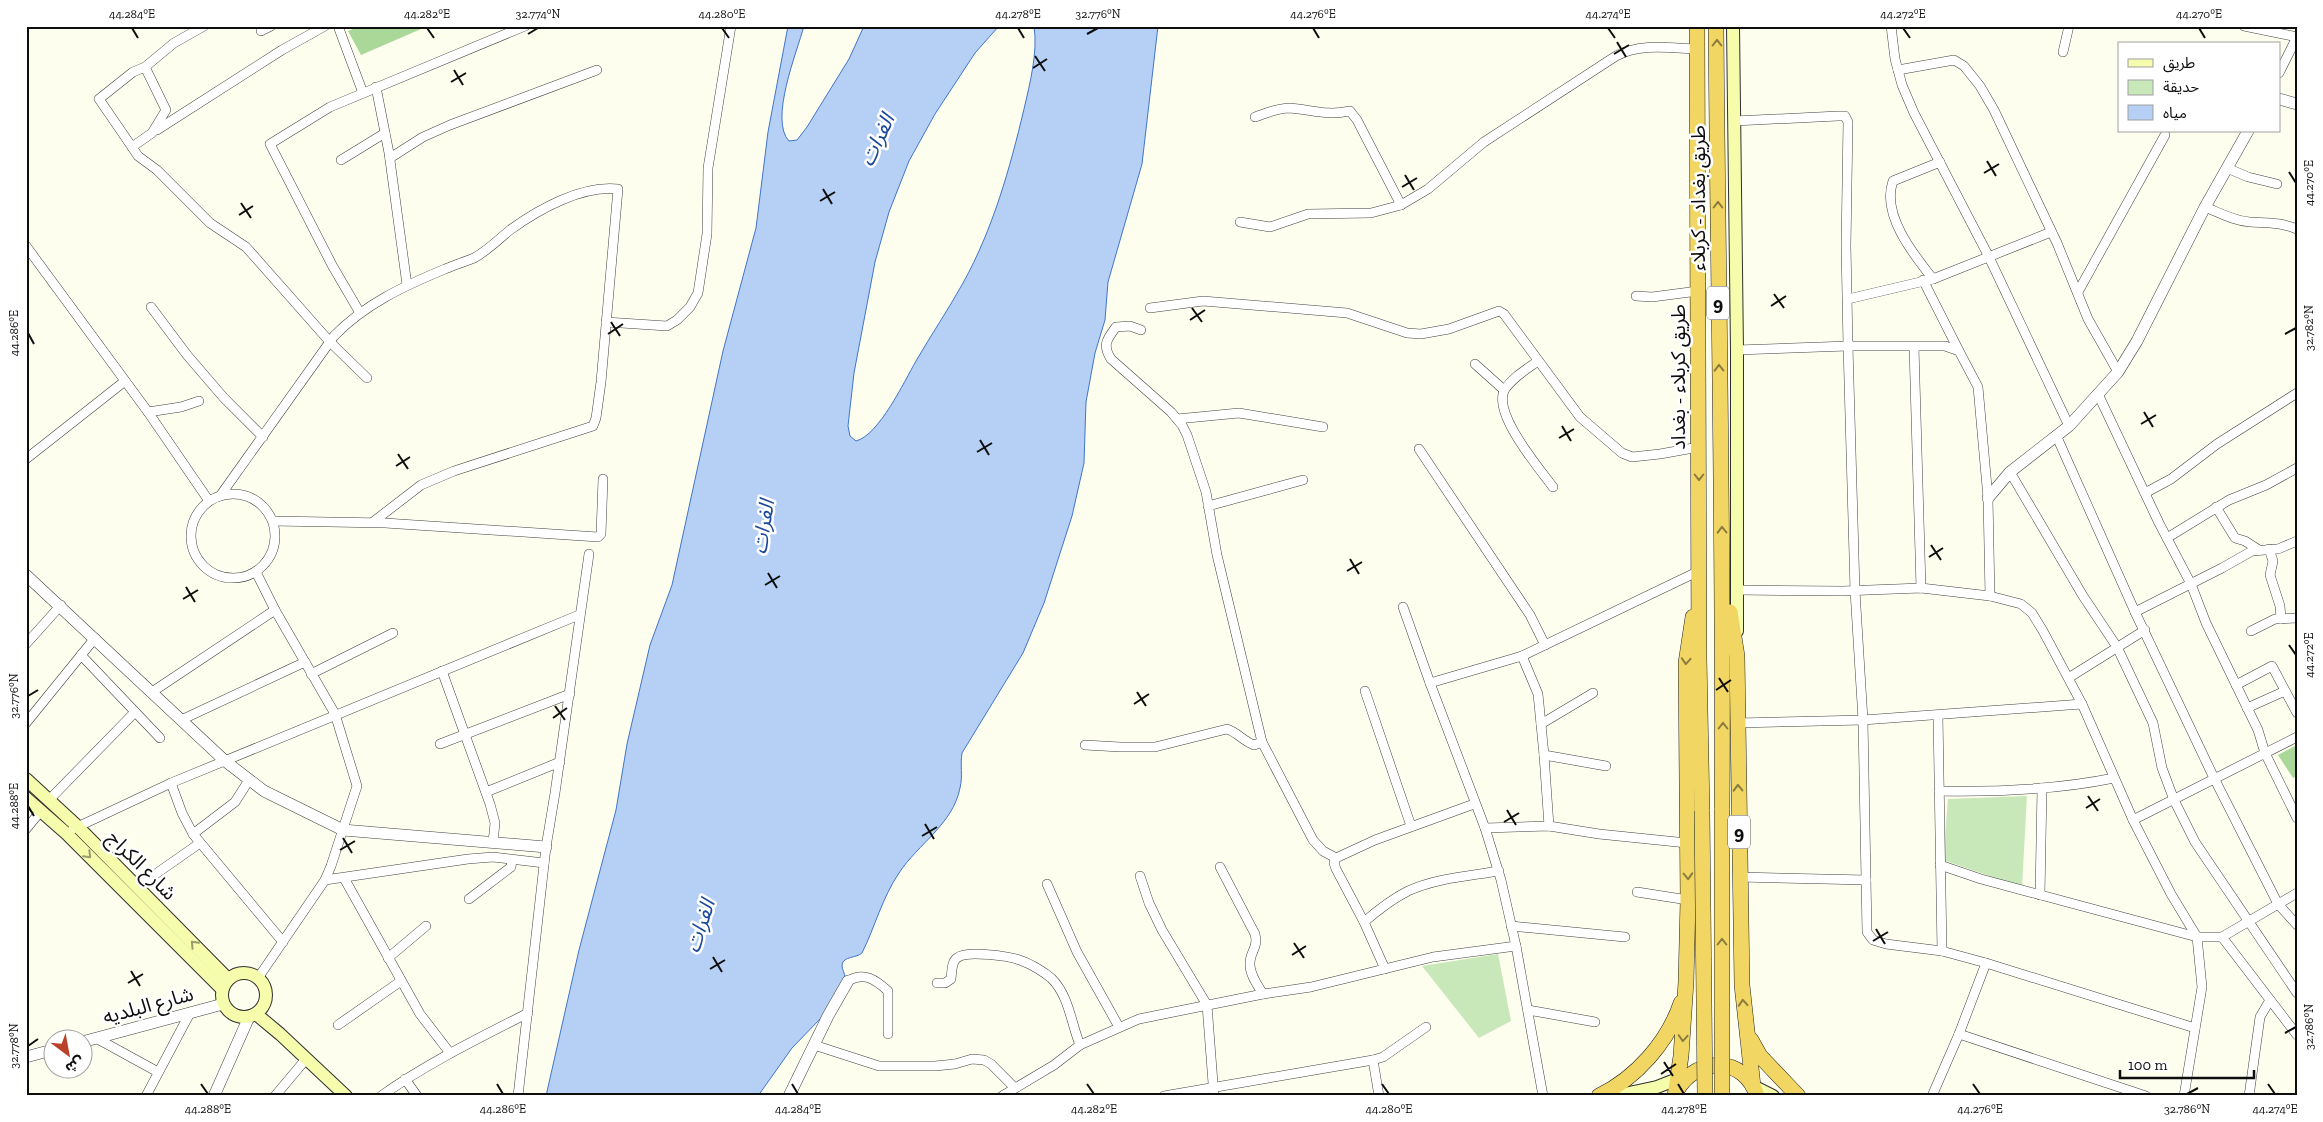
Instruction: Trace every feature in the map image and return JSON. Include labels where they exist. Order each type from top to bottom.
[{"type":"highway","name":"طريق كربلاء - بغداد","points":[[1697,26],[1699,575]]},
{"type":"highway","name":"طريق بغداد - كربلاء","points":[[1716,26],[1720,421],[1724,579]]},
{"type":"highway","points":[[1698,422],[1709,426],[1720,421]]},
{"type":"highway","points":[[1698,452],[1711,454],[1721,462]]},
{"type":"highway","name":"9","points":[[1699,575],[1704,1096]]},
{"type":"highway","name":"9","points":[[1675,1096],[1679,1078],[1686,982],[1688,900],[1686,663],[1699,575]]},
{"type":"highway","name":"9","points":[[1724,579],[1737,656],[1742,985],[1745,1023],[1755,1091]]},
{"type":"highway","name":"9","points":[[1722,1096],[1724,579]]},
{"type":"highway","points":[[1599,1096],[1628,1078],[1652,1053],[1678,1011],[1686,982]]},
{"type":"highway","points":[[1745,1023],[1760,1056],[1798,1096]]},
{"type":"highway","points":[[1696,1070],[1714,1065],[1732,1068],[1741,1072],[1755,1091]]},
{"type":"highway","name":"9","points":[[1675,1096],[1682,1082],[1696,1070]]},
{"type":"main road","points":[[1733,26],[1737,350],[1737,656]]},
{"type":"main road","name":"شارع الكراج","points":[[26,779],[49,800],[72,830],[225,984]]},
{"type":"main road","name":"شارع الكراج","points":[[26,798],[40,812],[72,830],[137,887],[225,984]]},
{"type":"main road","points":[[253,1016],[262,1008],[266,992],[258,978],[243,973],[225,984],[223,1004],[235,1016],[253,1016],[280,1034],[346,1096]]},
{"type":"main road","points":[[1615,1096],[1658,1087],[1696,1070]]},
{"type":"main road","points":[[1755,1091],[1773,1096]]},
{"type":"street","points":[[204,26],[174,43],[145,67],[133,72],[98,99],[138,156],[157,170],[210,222],[246,247],[330,342],[367,378]]},
{"type":"street","points":[[261,31],[271,26]]},
{"type":"street","points":[[132,147],[152,132],[282,50],[325,26]]},
{"type":"street","points":[[338,26],[363,93]]},
{"type":"street","points":[[360,313],[332,265],[270,144],[330,106],[525,26]]},
{"type":"street","points":[[606,322],[667,326],[677,320],[690,307],[698,294],[707,234],[708,168],[731,26]]},
{"type":"street","points":[[1891,26],[1898,70],[1914,113],[1988,255],[2069,426]]},
{"type":"street","points":[[2063,52],[2069,26]]},
{"type":"street","points":[[2244,26],[2297,37],[2280,71]]},
{"type":"street","points":[[1240,222],[1270,226],[1308,214],[1371,214],[1401,206],[1428,189],[1484,142],[1627,50],[1645,46],[1697,49]]},
{"type":"street","points":[[1898,70],[1954,60],[1964,66],[1980,86],[1994,110],[2051,232],[2088,319],[2118,372]]},
{"type":"street","points":[[145,67],[166,110],[152,132]]},
{"type":"street","points":[[390,158],[423,137],[450,125],[596,70]]},
{"type":"street","points":[[376,87],[390,158],[407,285]]},
{"type":"street","points":[[2280,99],[2297,104]]},
{"type":"street","points":[[1255,117],[1275,109],[1289,108],[1331,115],[1350,111],[1357,120],[1401,206]]},
{"type":"street","points":[[1734,121],[1845,116],[1848,122],[1846,246],[1848,346],[1855,591],[1863,720],[1868,932],[1873,940],[1886,944],[1942,951],[2195,1028]]},
{"type":"street","points":[[1988,498],[2010,472],[2069,426],[2118,372],[2137,341],[2205,207],[2247,132]]},
{"type":"street","points":[[341,160],[385,133]]},
{"type":"street","points":[[2078,292],[2166,135]]},
{"type":"street","points":[[1933,279],[1920,264],[1900,229],[1892,210],[1889,192],[1893,181],[1940,162]]},
{"type":"street","points":[[2227,168],[2248,177],[2277,184]]},
{"type":"street","points":[[220,496],[330,342],[350,320],[407,285],[475,258],[521,223],[579,192],[602,187],[618,189],[596,418],[592,426],[454,472],[421,486],[373,522]]},
{"type":"street","points":[[2205,207],[2232,218],[2250,222],[2282,223],[2297,229]]},
{"type":"street","points":[[1848,299],[1933,279],[1969,266],[1988,255],[2051,232]]},
{"type":"street","points":[[26,246],[148,412],[209,501]]},
{"type":"street","points":[[1923,280],[1978,387],[1988,498],[1990,596]]},
{"type":"street","points":[[1636,296],[1652,297],[1698,291]]},
{"type":"street","points":[[1150,308],[1202,301],[1347,313],[1407,333],[1421,334],[1449,329],[1499,311],[1504,314],[1580,417],[1622,453],[1632,457],[1698,452]]},
{"type":"street","points":[[151,307],[187,355],[224,398],[263,437]]},
{"type":"street","points":[[1141,330],[1130,326],[1116,327],[1106,340],[1106,351],[1111,359],[1182,425],[1198,463],[1217,555],[1262,742],[1313,840],[1323,851],[1336,858]]},
{"type":"street","points":[[1737,350],[1848,346],[1944,346],[1959,351]]},
{"type":"street","points":[[1914,347],[1921,588]]},
{"type":"street","points":[[1538,361],[1512,380],[1504,390],[1503,401],[1505,412],[1513,428],[1553,488]]},
{"type":"street","points":[[1475,364],[1504,390]]},
{"type":"street","points":[[26,459],[125,381]]},
{"type":"street","points":[[2145,493],[2171,480],[2217,444],[2297,393]]},
{"type":"street","points":[[2098,394],[2191,584],[2206,623],[2248,708],[2258,730],[2265,753],[2297,818]]},
{"type":"street","points":[[148,412],[181,407],[199,401]]},
{"type":"street","points":[[1177,419],[1239,413],[1323,427]]},
{"type":"street","points":[[2056,435],[2135,612],[2214,778],[2278,904],[2297,925]]},
{"type":"street","points":[[1419,449],[1530,615],[1545,645]]},
{"type":"street","points":[[2167,538],[2216,507],[2266,485],[2297,468]]},
{"type":"street","points":[[2010,472],[2083,596],[2117,648],[2153,723],[2162,768],[2174,800],[2196,842],[2297,993]]},
{"type":"street","points":[[273,521],[373,522],[598,537],[601,534],[603,479]]},
{"type":"street","points":[[1208,506],[1303,480]]},
{"type":"street","points":[[242,495],[252,498],[260,504],[273,521],[275,532],[271,555],[256,572],[242,578],[228,578],[214,574],[202,565],[194,553],[191,539],[192,525],[199,512],[209,501],[220,496],[242,495]]},
{"type":"street","points":[[2216,507],[2235,538],[2264,550],[2273,561],[2270,575],[2280,606],[2281,619]]},
{"type":"street","points":[[2135,612],[2252,551],[2278,549],[2297,541]]},
{"type":"street","points":[[518,1096],[546,846],[560,762],[589,554]]},
{"type":"street","points":[[256,572],[275,610],[335,714],[357,786],[325,880],[258,978]]},
{"type":"street","points":[[26,574],[225,761],[264,791],[343,830],[546,846]]},
{"type":"street","points":[[1430,683],[1522,656],[1699,575]]},
{"type":"street","points":[[1738,590],[1855,591],[1921,588],[1990,596],[2021,604],[2032,613],[2070,677],[2133,820],[2171,894],[2197,937],[2202,987],[2184,1096]]},
{"type":"street","points":[[26,644],[61,605]]},
{"type":"street","points":[[1402,606],[1474,804],[1485,828],[1498,871],[1516,946],[1543,1096]]},
{"type":"street","points":[[152,692],[275,610]]},
{"type":"street","points":[[72,830],[171,783],[579,615]]},
{"type":"street","points":[[2251,631],[2275,620],[2297,618]]},
{"type":"street","points":[[2070,677],[2145,630]]},
{"type":"street","points":[[311,674],[393,633]]},
{"type":"street","points":[[26,722],[95,638]]},
{"type":"street","points":[[81,655],[160,738]]},
{"type":"street","points":[[1522,656],[1538,694],[1549,826]]},
{"type":"street","points":[[181,720],[305,662]]},
{"type":"street","points":[[2236,685],[2272,666],[2297,713]]},
{"type":"street","points":[[442,671],[486,792],[495,823],[492,842]]},
{"type":"street","points":[[1365,691],[1411,826]]},
{"type":"street","points":[[2248,708],[2285,691]]},
{"type":"street","points":[[1541,724],[1593,693]]},
{"type":"street","points":[[440,744],[466,736],[570,694]]},
{"type":"street","points":[[1737,723],[1938,716],[2082,704]]},
{"type":"street","points":[[49,800],[135,712]]},
{"type":"street","points":[[1938,716],[1942,951]]},
{"type":"street","points":[[1084,745],[1155,747],[1227,729],[1234,731],[1245,742],[1254,745],[1262,742]]},
{"type":"street","points":[[2133,820],[2297,736]]},
{"type":"street","points":[[1544,755],[1606,766]]},
{"type":"street","points":[[486,792],[560,762]]},
{"type":"street","points":[[1939,791],[1988,792],[2042,788],[2081,785],[2114,778]]},
{"type":"street","points":[[193,834],[235,802],[249,780]]},
{"type":"street","points":[[171,783],[182,813],[193,834],[283,942]]},
{"type":"street","points":[[2040,895],[2042,788]]},
{"type":"street","points":[[1385,968],[1364,922],[1336,869],[1334,863],[1336,858],[1375,840],[1474,804]]},
{"type":"street","points":[[26,829],[40,812]]},
{"type":"street","points":[[1485,828],[1549,826],[1599,834],[1687,843]]},
{"type":"street","points":[[137,887],[200,843]]},
{"type":"street","points":[[325,880],[493,857],[544,863]]},
{"type":"street","points":[[469,899],[511,867],[512,860]]},
{"type":"street","points":[[1940,865],[2040,895],[2197,937],[2222,937],[2297,893]]},
{"type":"street","points":[[1220,867],[1258,942],[1249,965],[1254,979],[1263,994]]},
{"type":"street","points":[[1364,922],[1408,891],[1429,883],[1498,871]]},
{"type":"street","points":[[1140,876],[1149,903],[1162,930],[1207,1005],[1214,1092]]},
{"type":"street","points":[[1740,877],[1866,880]]},
{"type":"street","points":[[344,878],[420,1014],[450,1053]]},
{"type":"street","points":[[1047,884],[1076,952],[1118,1027]]},
{"type":"street","points":[[1636,892],[1688,900]]},
{"type":"street","points":[[388,958],[426,926]]},
{"type":"street","points":[[1511,926],[1625,937]]},
{"type":"street","points":[[2222,937],[2297,1035]]},
{"type":"street","points":[[1002,1096],[1054,1065],[1080,1045],[1139,1019],[1263,994],[1311,987],[1433,956],[1516,946]]},
{"type":"street","points":[[937,983],[945,983],[951,979],[953,965],[957,958],[963,955],[990,955],[1022,960],[1051,978],[1064,994],[1080,1045]]},
{"type":"street","points":[[1932,1096],[1959,1034],[1986,963]]},
{"type":"street","points":[[789,1096],[848,981],[854,978],[868,977],[876,980],[888,991],[888,1034]]},
{"type":"street","points":[[338,1025],[401,981]]},
{"type":"street","points":[[2249,1096],[2260,1016],[2270,1000]]},
{"type":"street","name":"شارع البلديه","points":[[92,1039],[223,1004]]},
{"type":"street","points":[[1528,1010],[1595,1022]]},
{"type":"street","points":[[146,1096],[190,1013]]},
{"type":"street","points":[[381,1096],[405,1079],[450,1053],[528,1014]]},
{"type":"street","points":[[214,1096],[253,1016]]},
{"type":"street","points":[[1164,1096],[1214,1092],[1373,1060],[1383,1056],[1426,1027]]},
{"type":"street","points":[[1959,1034],[2146,1096]]},
{"type":"street","points":[[96,1038],[158,1072]]},
{"type":"street","points":[[814,1045],[879,1066],[935,1066],[972,1059],[984,1060],[991,1064],[1015,1088]]},
{"type":"street","points":[[26,1057],[42,1053]]},
{"type":"street","points":[[275,1096],[306,1059]]},
{"type":"street","points":[[1373,1060],[1379,1096]]},
{"type":"street","points":[[405,1079],[418,1096]]},
{"type":"green space","points":[[360,26],[428,26],[361,55],[348,31]]},
{"type":"green space","points":[[2297,745],[2297,776],[2293,778],[2278,755]]},
{"type":"green space","points":[[2027,796],[2022,887],[1943,860],[1948,799]]},
{"type":"green space","points":[[1498,954],[1511,1021],[1479,1038],[1422,966]]},
{"type":"water","name":"الفرات","points":[[788,26],[804,26],[786,85],[783,102],[782,118],[784,131],[789,141],[797,140],[807,127],[849,59],[864,26],[999,26],[975,53],[935,114],[909,161],[889,212],[875,262],[854,373],[848,426],[850,436],[856,441],[865,437],[873,429],[890,407],[974,262],[1000,198],[1013,153],[1031,78],[1035,46],[1034,26],[1158,26],[1142,164],[1108,282],[1105,320],[1095,353],[1086,402],[1084,463],[1072,516],[1044,603],[1023,653],[962,753],[960,788],[956,801],[943,823],[899,873],[883,902],[862,953],[843,962],[842,967],[845,978],[821,1018],[792,1048],[758,1096],[546,1096],[579,950],[616,810],[627,744],[650,645],[672,585],[723,351],[756,228],[768,132]]}]
